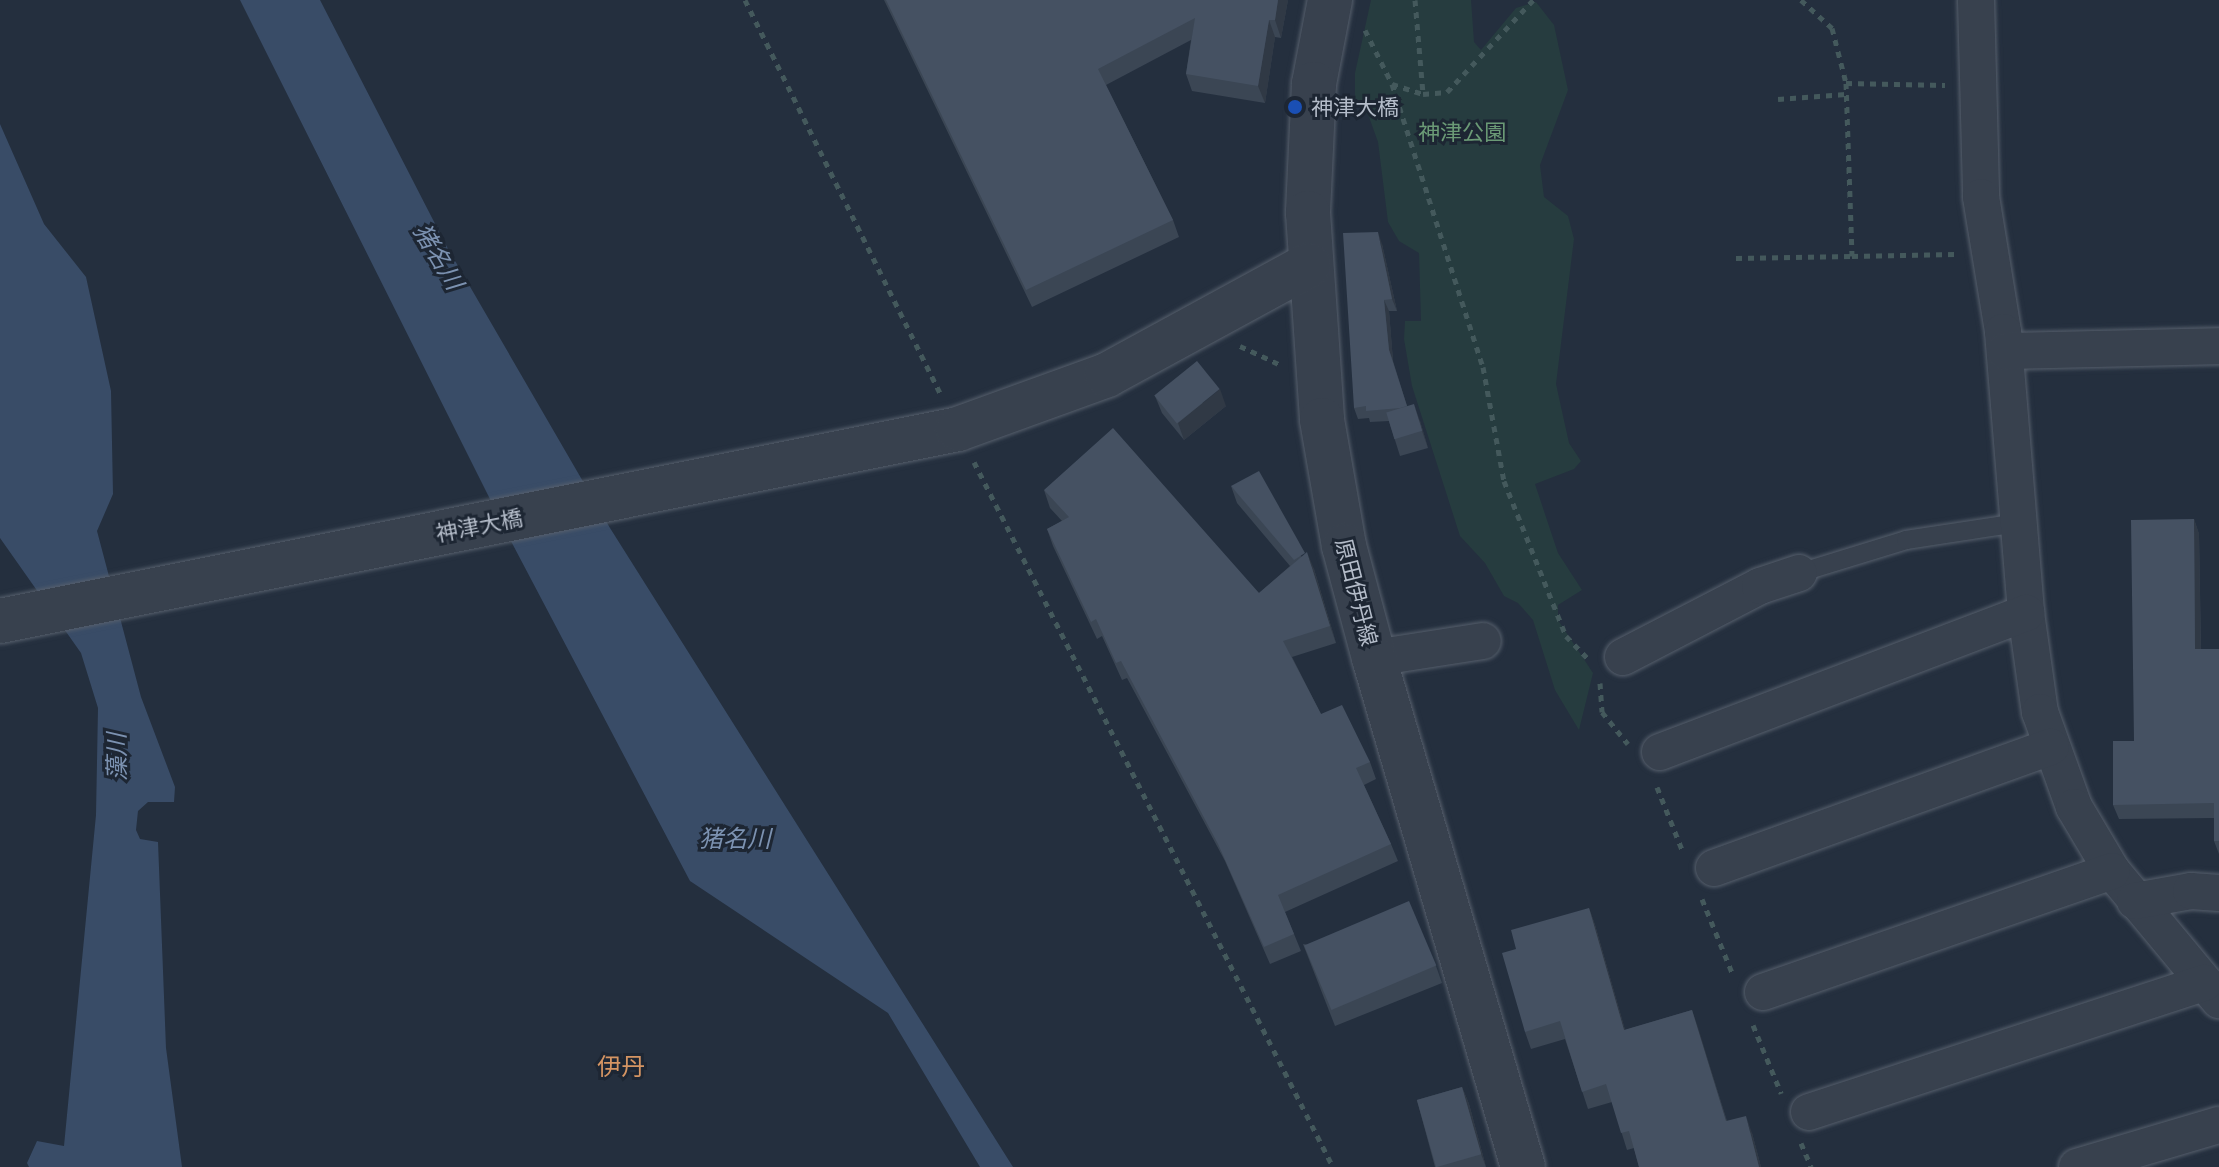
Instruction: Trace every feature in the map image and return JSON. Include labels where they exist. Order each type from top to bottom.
[{"type":"street","name":"原田伊丹線","points":[[1330,0],[1313,96],[1309,265],[1322,420],[1344,546],[1374,658],[1523,1167]]},
{"type":"street","points":[[1798,1120],[2212,991],[2112,871],[2074,807],[2051,747],[2026,613],[2005,351],[1986,253],[1976,0]]},
{"type":"street","name":"神津大橋","points":[[0,621],[958,429],[1107,375],[1309,265]]},
{"type":"street","points":[[2005,351],[2219,346]]},
{"type":"street","points":[[1606,666],[1760,586],[1799,573]]},
{"type":"street","points":[[1648,758],[2026,613]]},
{"type":"street","points":[[1374,658],[1483,641]]},
{"type":"street","points":[[1700,873],[2051,747]]},
{"type":"street","points":[[1750,997],[2112,871]]},
{"type":"street","points":[[2135,901],[2191,891],[2219,893]]},
{"type":"street","points":[[2077,1167],[2219,1125]]},
{"type":"lane","points":[[1799,573],[1906,540],[2017,523]]},
{"type":"path","points":[[745,0],[958,429],[1333,1167]]},
{"type":"path","points":[[1415,0],[1423,94]]},
{"type":"path","points":[[1392,84],[1423,94],[1447,92],[1533,0]]},
{"type":"path","points":[[1801,0],[1832,28],[1846,83],[1852,256]]},
{"type":"path","points":[[1355,35],[1358,21],[1392,84],[1483,367],[1504,481],[1566,636],[1606,666],[1602,712],[1648,758],[1700,873],[1750,997],[1798,1120],[1811,1167]]},
{"type":"path","points":[[1846,83],[1977,85]]},
{"type":"path","points":[[1778,99],[1846,94]]},
{"type":"path","points":[[1736,258],[1986,253]]},
{"type":"path","points":[[1227,345],[1240,346],[1291,370]]},
{"type":"green space","name":"神津公園","points":[[1371,0],[1471,0],[1474,42],[1481,50],[1516,8],[1536,2],[1554,25],[1568,90],[1540,165],[1544,197],[1568,216],[1574,239],[1556,384],[1569,443],[1581,461],[1574,469],[1535,484],[1558,553],[1582,590],[1558,605],[1558,620],[1593,673],[1579,730],[1555,690],[1533,620],[1518,603],[1504,596],[1485,563],[1460,536],[1412,386],[1404,339],[1405,321],[1421,321],[1419,253],[1399,241],[1388,222],[1378,142],[1369,117],[1355,99],[1355,73]]},
{"type":"water","name":"猪名川","points":[[240,0],[320,0],[447,247],[610,528],[1013,1167],[980,1167],[888,1013],[690,881],[513,545]]},
{"type":"water","name":"藻川","points":[[0,124],[44,224],[86,277],[111,391],[113,494],[97,531],[141,697],[175,787],[174,802],[148,802],[138,811],[136,830],[140,839],[158,842],[166,1048],[182,1167],[29,1167],[27,1163],[37,1141],[64,1146],[96,815],[98,708],[81,653],[0,538]]},
{"type":"building","points":[[886,0],[1278,0],[1275,20],[1269,20],[1258,86],[1186,74],[1195,18],[1098,69],[1173,220],[1026,290]]},
{"type":"building","points":[[1378,232],[1392,299],[1384,300],[1389,350],[1407,406],[1366,411],[1366,406],[1354,408],[1343,233]]},
{"type":"building","points":[[1197,361],[1220,389],[1177,424],[1154,396]]},
{"type":"building","points":[[1414,404],[1422,431],[1394,439],[1386,412]]},
{"type":"building","points":[[1113,428],[1259,593],[1307,552],[1330,626],[1283,641],[1321,714],[1342,705],[1370,762],[1356,768],[1391,844],[1278,895],[1294,934],[1264,947],[1218,844],[1121,661],[1116,663],[1096,619],[1091,622],[1047,529],[1069,517],[1044,490]]},
{"type":"building","points":[[1259,471],[1305,553],[1294,560],[1231,486]]},
{"type":"building","points":[[2194,519],[2195,649],[2219,649],[2219,841],[2214,841],[2214,803],[2113,805],[2113,741],[2134,741],[2131,520]]},
{"type":"building","points":[[1409,901],[1436,965],[1331,1010],[1304,946]]},
{"type":"building","points":[[1589,908],[1624,1030],[1692,1010],[1726,1121],[1746,1116],[1759,1167],[1639,1167],[1629,1131],[1621,1133],[1606,1084],[1582,1092],[1560,1021],[1525,1032],[1502,953],[1516,949],[1511,930]]},
{"type":"building","points":[[1462,1087],[1481,1154],[1436,1167],[1417,1100]]},
{"type":"place","name":"神津大橋","points":[[1295,107]]},
{"type":"district","name":"伊丹","points":[[621,1066]]}]
